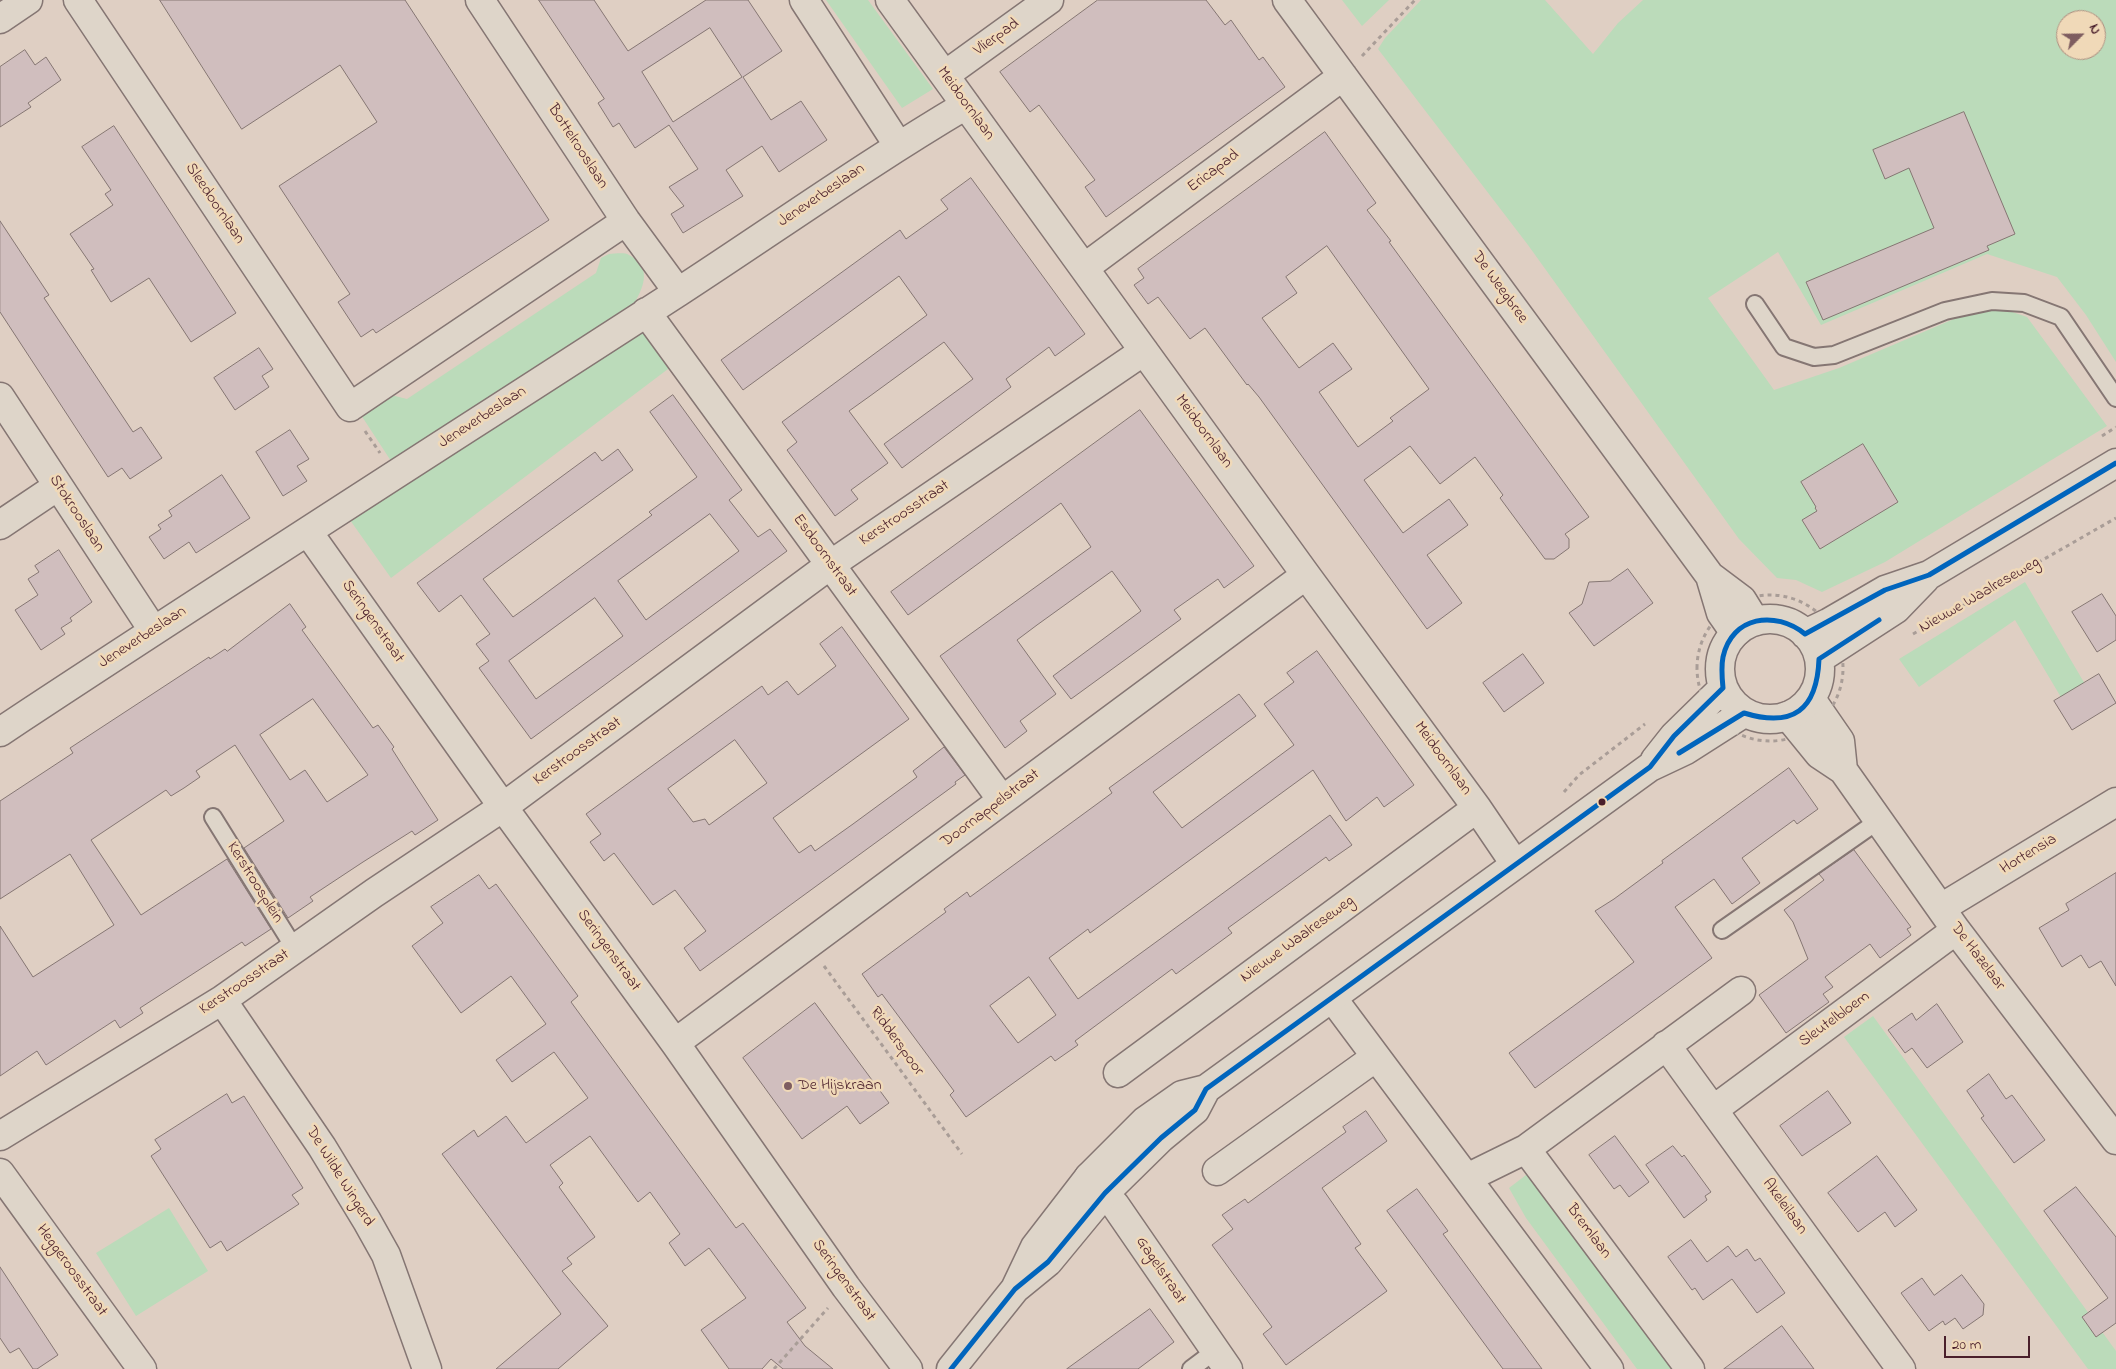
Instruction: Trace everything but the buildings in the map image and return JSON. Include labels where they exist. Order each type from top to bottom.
[{"type":"street","points":[[0,19],[28,0]]},
{"type":"street","name":"Sleedoornlaan","points":[[78,0],[350,407]]},
{"type":"street","name":"Bottelrooslaan","points":[[480,0],[626,221],[678,292]]},
{"type":"street","points":[[804,0],[898,145]]},
{"type":"street","name":"Meidoornlaan","points":[[890,0],[1477,808],[1515,864]]},
{"type":"street","name":"Vlierpad","points":[[945,75],[1049,0]]},
{"type":"street","name":"De Weegbree","points":[[1288,0],[1710,576],[1742,600],[1751,616]]},
{"type":"street","name":"Ericapad","points":[[1084,268],[1344,76]]},
{"type":"street","name":"Jeneverbeslaan","points":[[0,732],[153,630],[308,532],[678,292],[898,145],[966,105]]},
{"type":"street","points":[[350,407],[626,221]]},
{"type":"street","name":"Esdoornstraat","points":[[646,312],[1002,800]]},
{"type":"street","name":"Kerstroosstraat","points":[[0,1136],[222,1000],[503,807],[830,566],[1144,350]]},
{"type":"street","name":"Stokrooslaan","points":[[0,397],[153,630]]},
{"type":"street","name":"Nieuwe Waalreseweg","points":[[1805,634],[1885,590],[1929,575],[2116,463]]},
{"type":"street","points":[[0,525],[58,486]]},
{"type":"street","name":"Seringenstraat","points":[[308,532],[503,807],[675,1043],[846,1287],[908,1369]]},
{"type":"street","name":"Doornappelstraat","points":[[675,1043],[809,946],[1002,800],[1306,575]]},
{"type":"street","name":"Nieuwe Waalreseweg","points":[[1819,659],[1896,609],[1929,575]]},
{"type":"street","points":[[951,1369],[1015,1289],[1035,1247],[1097,1185],[1145,1122],[1182,1095],[1206,1089],[1333,999],[1650,767],[1758,718],[1774,720],[1790,727],[1811,699],[1817,688],[1819,676],[1819,659],[1815,648],[1805,634],[1790,624],[1751,616],[1726,644],[1721,658],[1720,673],[1711,687],[1650,767]]},
{"type":"street","points":[[1711,687],[1731,702],[1743,724]]},
{"type":"street","points":[[1811,699],[1840,741],[1842,770]]},
{"type":"street","name":"De Hazelaar","points":[[1790,727],[1819,754],[1842,770],[1956,930],[2116,1140]]},
{"type":"street","name":"Hortensia","points":[[1941,908],[2116,802]]},
{"type":"street","name":"Nieuwe Waalreseweg","points":[[1118,1073],[1477,808]]},
{"type":"street","name":"Sleutelbloem","points":[[1713,1110],[1956,930]]},
{"type":"street","points":[[1467,1178],[1526,1149],[1741,991]]},
{"type":"street","points":[[1333,999],[1609,1369]]},
{"type":"street","name":"De Wilde Wingerd","points":[[222,1000],[322,1147],[368,1221],[386,1255],[427,1369]]},
{"type":"street","name":"Akeleilaan","points":[[1666,1046],[1902,1369]]},
{"type":"street","points":[[1217,1171],[1376,1057]]},
{"type":"street","name":"Bremlaan","points":[[1526,1149],[1690,1369]]},
{"type":"street","name":"Heggeroosstraat","points":[[0,1174],[134,1366]]},
{"type":"street","name":"Gagelstraat","points":[[1097,1185],[1222,1360]]},
{"type":"lane","points":[[1755,304],[1784,347],[1814,357],[1834,355],[1945,311],[1992,301],[2024,303],[2061,317],[2116,398]]},
{"type":"lane","name":"Kerstroosplein","points":[[213,817],[295,949]]},
{"type":"lane","points":[[1722,930],[1878,821]]},
{"type":"lane","points":[[1191,1369],[1222,1360]]},
{"type":"path","points":[[1344,76],[1415,0]]},
{"type":"path","points":[[350,407],[395,475]]},
{"type":"path","name":"Nieuwe Waalreseweg","points":[[1911,635],[2116,518]]},
{"type":"path","points":[[1751,616],[1779,595],[1796,599],[1812,608]]},
{"type":"path","points":[[1709,627],[1698,656],[1711,687]]},
{"type":"path","points":[[1843,674],[1852,669]]},
{"type":"path","points":[[1743,724],[1766,741],[1790,727]]},
{"type":"path","name":"Ridderspoor","points":[[809,946],[962,1154]]},
{"type":"path","points":[[774,1369],[846,1287]]},
{"type":"green space","points":[[826,0],[868,0],[933,89],[902,108]]},
{"type":"green space","points":[[1342,0],[1389,0],[1362,26]]},
{"type":"green space","points":[[1421,0],[1545,0],[1593,54],[1618,23],[1643,0],[2116,0],[2116,362],[2086,315],[2057,277],[1987,254],[1821,325],[1778,252],[1708,298],[1774,390],[1839,368],[1989,304],[2027,317],[2107,426],[1885,562],[1822,592],[1796,580],[1777,578],[1739,539],[1528,245],[1378,49],[1385,38]]},
{"type":"green space","points":[[609,254],[627,254],[636,259],[641,265],[644,276],[643,283],[635,302],[391,461],[361,415],[391,395],[407,399],[596,273],[601,258]]},
{"type":"green space","points":[[645,328],[672,366],[391,578],[350,520]]},
{"type":"green space","points":[[2025,582],[2092,696],[2068,709],[2015,620],[1919,687],[1899,659]]},
{"type":"green space","points":[[1873,1016],[2116,1351],[2116,1369],[2088,1369],[1844,1037]]},
{"type":"green space","points":[[1530,1172],[1678,1369],[1637,1369],[1526,1218],[1509,1188]]},
{"type":"green space","points":[[169,1208],[208,1271],[136,1316],[96,1253]]},
{"type":"transit line","points":[[951,1369],[1015,1289],[1048,1262],[1105,1193],[1161,1138],[1195,1110],[1206,1089],[1650,767],[1674,736],[1723,688],[1723,657],[1728,643],[1735,633],[1745,625],[1756,621],[1768,620],[1793,626],[1805,634],[1885,590],[1929,575],[2116,463]]},
{"type":"transit line","points":[[1679,753],[1744,713],[1776,718],[1789,716],[1799,711],[1813,691],[1819,659],[1879,620]]},
{"type":"place","name":"De Hijskraan","points":[[788,1086]]}]
